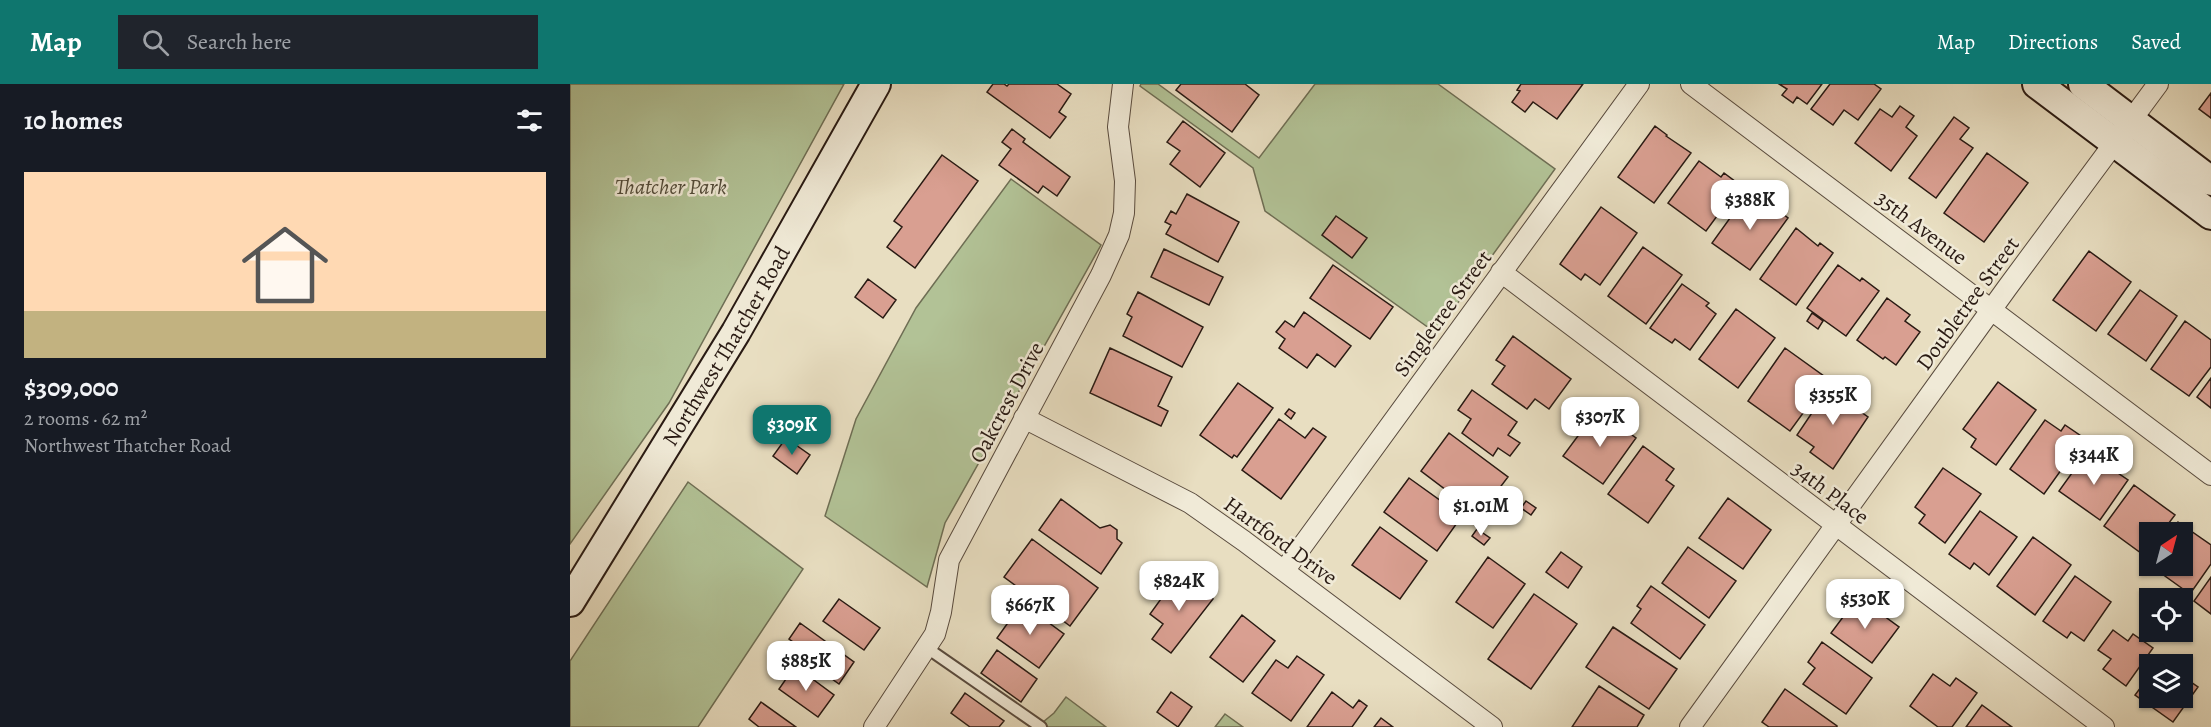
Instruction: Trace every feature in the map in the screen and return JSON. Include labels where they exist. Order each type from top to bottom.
[{"type":"street","name":"Northwest Thatcher Road","points":[[570,603],[736,332],[876,84]]},
{"type":"street","name":"Oakcrest Drive","points":[[874,727],[935,634],[949,560],[1101,275],[1122,225],[1125,181],[1118,127],[1123,84]]},
{"type":"street","name":"Singletree Street","points":[[1284,571],[1639,84]]},
{"type":"street","name":"35th Avenue","points":[[1691,84],[2211,475]]},
{"type":"street","points":[[2037,84],[2211,181]]},
{"type":"street","points":[[2083,84],[2123,131],[2211,215]]},
{"type":"street","name":"Doubletree Street","points":[[1690,727],[1992,309],[2158,84]]},
{"type":"street","name":"34th Place","points":[[1501,272],[2104,727]]},
{"type":"street","name":"Hartford Drive","points":[[1024,418],[1190,503],[1492,727]]},
{"type":"lane","points":[[927,648],[1041,727]]},
{"type":"green space","name":"Thatcher Park","points":[[570,84],[844,84],[669,403],[570,544]]},
{"type":"green space","points":[[1141,84],[1158,84],[1259,158],[1315,84],[1438,84],[1555,169],[1436,333],[1265,211],[1253,168],[1140,86]]},
{"type":"green space","points":[[1011,179],[1101,245],[945,523],[927,587],[825,516],[856,419],[916,308]]},
{"type":"green space","points":[[688,482],[803,569],[698,727],[570,727],[570,661]]},
{"type":"green space","points":[[1066,697],[1106,727],[1037,727],[1054,713]]},
{"type":"green space","points":[[1225,714],[1243,727],[1215,727]]},
{"type":"building","points":[[993,84],[1007,86],[1009,84],[1057,84],[1071,94],[1059,112],[1066,117],[1050,138],[987,92]]},
{"type":"building","points":[[1181,84],[1245,84],[1259,95],[1232,132],[1176,90]]},
{"type":"building","points":[[1521,84],[1583,84],[1557,119],[1533,102],[1525,112],[1512,102],[1520,91],[1517,90]]},
{"type":"building","points":[[1779,84],[1822,84],[1807,104],[1797,97],[1793,103],[1782,95],[1787,89]]},
{"type":"building","points":[[1830,84],[1874,84],[1881,89],[1858,120],[1844,110],[1833,125],[1811,109]]},
{"type":"building","points":[[2211,93],[2211,118],[2199,109]]},
{"type":"building","points":[[1900,106],[1914,116],[1906,127],[1917,136],[1891,171],[1855,143],[1880,109],[1892,117]]},
{"type":"building","points":[[1954,117],[1969,128],[1960,139],[1973,148],[1936,198],[1909,178]]},
{"type":"building","points":[[1183,121],[1225,153],[1200,187],[1170,164],[1180,151],[1167,142]]},
{"type":"building","points":[[1655,126],[1691,153],[1654,203],[1618,177]]},
{"type":"building","points":[[1012,129],[1025,139],[1023,142],[1070,177],[1057,196],[1043,186],[1038,193],[999,165],[1011,149],[1002,142]]},
{"type":"building","points":[[1987,153],[2028,183],[1984,242],[1944,213]]},
{"type":"building","points":[[942,155],[978,181],[915,268],[887,247],[902,227],[894,221]]},
{"type":"building","points":[[1699,161],[1721,177],[1724,173],[1740,185],[1706,231],[1668,203]]},
{"type":"building","points":[[1748,193],[1772,210],[1774,207],[1788,218],[1750,270],[1712,243]]},
{"type":"building","points":[[1187,194],[1239,222],[1218,262],[1166,234],[1171,225],[1165,222],[1171,211],[1176,214]]},
{"type":"building","points":[[1601,207],[1637,233],[1600,285],[1585,274],[1581,280],[1560,264]]},
{"type":"building","points":[[1336,216],[1367,238],[1352,258],[1322,235]]},
{"type":"building","points":[[1796,228],[1818,246],[1820,243],[1833,253],[1796,305],[1760,279]]},
{"type":"building","points":[[1643,247],[1682,275],[1646,324],[1608,296]]},
{"type":"building","points":[[1164,249],[1223,277],[1209,305],[1151,277]]},
{"type":"building","points":[[2089,251],[2131,282],[2096,331],[2053,300]]},
{"type":"building","points":[[1333,265],[1393,307],[1370,339],[1310,298]]},
{"type":"building","points":[[1838,265],[1860,281],[1862,278],[1879,291],[1846,336],[1807,308]]},
{"type":"building","points":[[868,279],[896,300],[883,318],[855,297]]},
{"type":"building","points":[[1682,284],[1709,303],[1706,306],[1716,314],[1690,350],[1675,339],[1672,343],[1650,328]]},
{"type":"building","points":[[2140,290],[2177,316],[2146,361],[2108,334]]},
{"type":"building","points":[[1138,292],[1203,327],[1182,367],[1123,336],[1132,317],[1127,314]]},
{"type":"building","points":[[1887,298],[1910,315],[1905,321],[1920,332],[1896,365],[1885,357],[1883,359],[1857,340]]},
{"type":"building","points":[[1736,309],[1775,338],[1738,388],[1699,359]]},
{"type":"building","points":[[1304,312],[1351,346],[1335,367],[1317,354],[1307,368],[1279,348],[1285,339],[1276,332],[1285,321],[1294,327]]},
{"type":"building","points":[[1812,313],[1823,321],[1818,329],[1807,321]]},
{"type":"building","points":[[2185,321],[2211,340],[2211,367],[2189,396],[2151,369]]},
{"type":"building","points":[[1513,336],[1571,379],[1549,409],[1535,399],[1527,409],[1492,384],[1505,366],[1496,360]]},
{"type":"building","points":[[1110,348],[1172,377],[1158,406],[1168,411],[1161,426],[1090,393]]},
{"type":"building","points":[[1785,348],[1828,379],[1790,431],[1748,401]]},
{"type":"building","points":[[2211,378],[2211,408],[2197,397]]},
{"type":"building","points":[[1998,382],[2036,410],[1996,465],[1971,447],[1976,439],[1963,429]]},
{"type":"building","points":[[1238,383],[1273,408],[1237,457],[1234,455],[1232,458],[1200,435]]},
{"type":"building","points":[[1833,386],[1858,403],[1854,407],[1868,417],[1833,469],[1810,452],[1814,447],[1797,435],[1828,389],[1830,391]]},
{"type":"building","points":[[1472,390],[1517,422],[1508,435],[1520,443],[1510,456],[1498,448],[1493,456],[1462,433],[1471,419],[1458,410]]},
{"type":"building","points":[[1289,409],[1295,413],[1291,419],[1285,414]]},
{"type":"building","points":[[1592,417],[1602,424],[1607,417],[1636,438],[1603,484],[1563,456]]},
{"type":"building","points":[[1279,419],[1305,438],[1313,428],[1326,437],[1281,499],[1242,470]]},
{"type":"building","points":[[2045,420],[2061,431],[2065,425],[2084,438],[2044,494],[2010,469]]},
{"type":"building","points":[[1449,433],[1508,477],[1479,515],[1421,471]]},
{"type":"building","points":[[786,438],[810,455],[797,474],[773,456]]},
{"type":"building","points":[[1643,446],[1674,469],[1666,480],[1674,486],[1648,523],[1608,494]]},
{"type":"building","points":[[2087,452],[2128,480],[2100,520],[2059,491]]},
{"type":"building","points":[[1943,468],[1981,494],[1945,543],[1919,523],[1925,515],[1915,507]]},
{"type":"building","points":[[1409,478],[1462,516],[1437,551],[1384,512]]},
{"type":"building","points":[[2134,485],[2175,515],[2170,522],[2139,522],[2139,552],[2104,526]]},
{"type":"building","points":[[1728,498],[1771,530],[1743,569],[1699,538]]},
{"type":"building","points":[[1061,499],[1100,528],[1110,525],[1117,530],[1117,539],[1122,543],[1101,574],[1039,530]]},
{"type":"building","points":[[1526,501],[1536,508],[1531,515],[1521,508]]},
{"type":"building","points":[[1980,511],[2017,537],[1989,575],[1974,563],[1970,569],[1949,554]]},
{"type":"building","points":[[1380,527],[1427,561],[1400,599],[1352,565]]},
{"type":"building","points":[[1477,529],[1490,538],[1484,545],[1472,536]]},
{"type":"building","points":[[2193,532],[2211,545],[2211,564],[2193,590],[2182,588],[2165,576],[2193,576]]},
{"type":"building","points":[[2033,537],[2071,565],[2035,615],[1997,586]]},
{"type":"building","points":[[1032,539],[1098,588],[1070,626],[1004,577]]},
{"type":"building","points":[[1688,547],[1736,581],[1709,618],[1662,583]]},
{"type":"building","points":[[1561,552],[1582,567],[1568,588],[1546,572]]},
{"type":"building","points":[[1488,557],[1525,584],[1493,628],[1456,602]]},
{"type":"building","points":[[1179,574],[1213,599],[1171,653],[1152,639],[1163,624],[1150,614]]},
{"type":"building","points":[[2075,576],[2111,602],[2084,641],[2071,632],[2067,638],[2043,621]]},
{"type":"building","points":[[2211,577],[2211,614],[2194,601]]},
{"type":"building","points":[[1651,586],[1705,625],[1680,659],[1631,623],[1641,609],[1637,606]]},
{"type":"building","points":[[1534,594],[1577,624],[1531,689],[1488,659]]},
{"type":"building","points":[[1858,597],[1899,627],[1872,663],[1831,633]]},
{"type":"building","points":[[839,599],[880,628],[864,650],[823,621]]},
{"type":"building","points":[[1022,603],[1064,634],[1039,668],[997,638]]},
{"type":"building","points":[[1242,615],[1275,641],[1243,682],[1210,657]]},
{"type":"building","points":[[800,623],[854,662],[839,684],[796,653],[800,647],[789,639]]},
{"type":"building","points":[[1613,627],[1677,669],[1649,709],[1586,667]]},
{"type":"building","points":[[2113,630],[2128,641],[2133,634],[2139,638],[2139,642],[2144,642],[2153,648],[2149,654],[2139,654],[2139,668],[2126,686],[2103,669],[2111,659],[2098,650]]},
{"type":"building","points":[[1822,642],[1872,678],[1846,714],[1803,684],[1815,668],[1808,662]]},
{"type":"building","points":[[997,650],[1037,679],[1021,702],[981,673]]},
{"type":"building","points":[[1297,656],[1324,675],[1291,721],[1252,693],[1276,660],[1288,668]]},
{"type":"building","points":[[795,666],[834,695],[818,717],[779,689]]},
{"type":"building","points":[[1933,674],[1950,686],[1956,678],[1977,693],[1952,727],[1938,727],[1910,706]]},
{"type":"building","points":[[2193,684],[2198,687],[2193,694]]},
{"type":"building","points":[[1599,686],[1644,715],[1637,727],[1572,727]]},
{"type":"building","points":[[1785,689],[1837,727],[1769,727],[1762,722]]},
{"type":"building","points":[[1171,692],[1192,707],[1178,727],[1157,712]]},
{"type":"building","points":[[1332,692],[1353,708],[1359,700],[1367,706],[1352,727],[1307,727]]},
{"type":"building","points":[[965,693],[1004,721],[999,727],[970,727],[951,713]]},
{"type":"building","points":[[761,702],[796,727],[759,727],[749,719]]},
{"type":"building","points":[[1982,705],[2012,727],[1966,727]]},
{"type":"building","points":[[2153,708],[2183,708],[2173,722]]},
{"type":"building","points":[[1381,718],[1393,727],[1374,727]]}]
